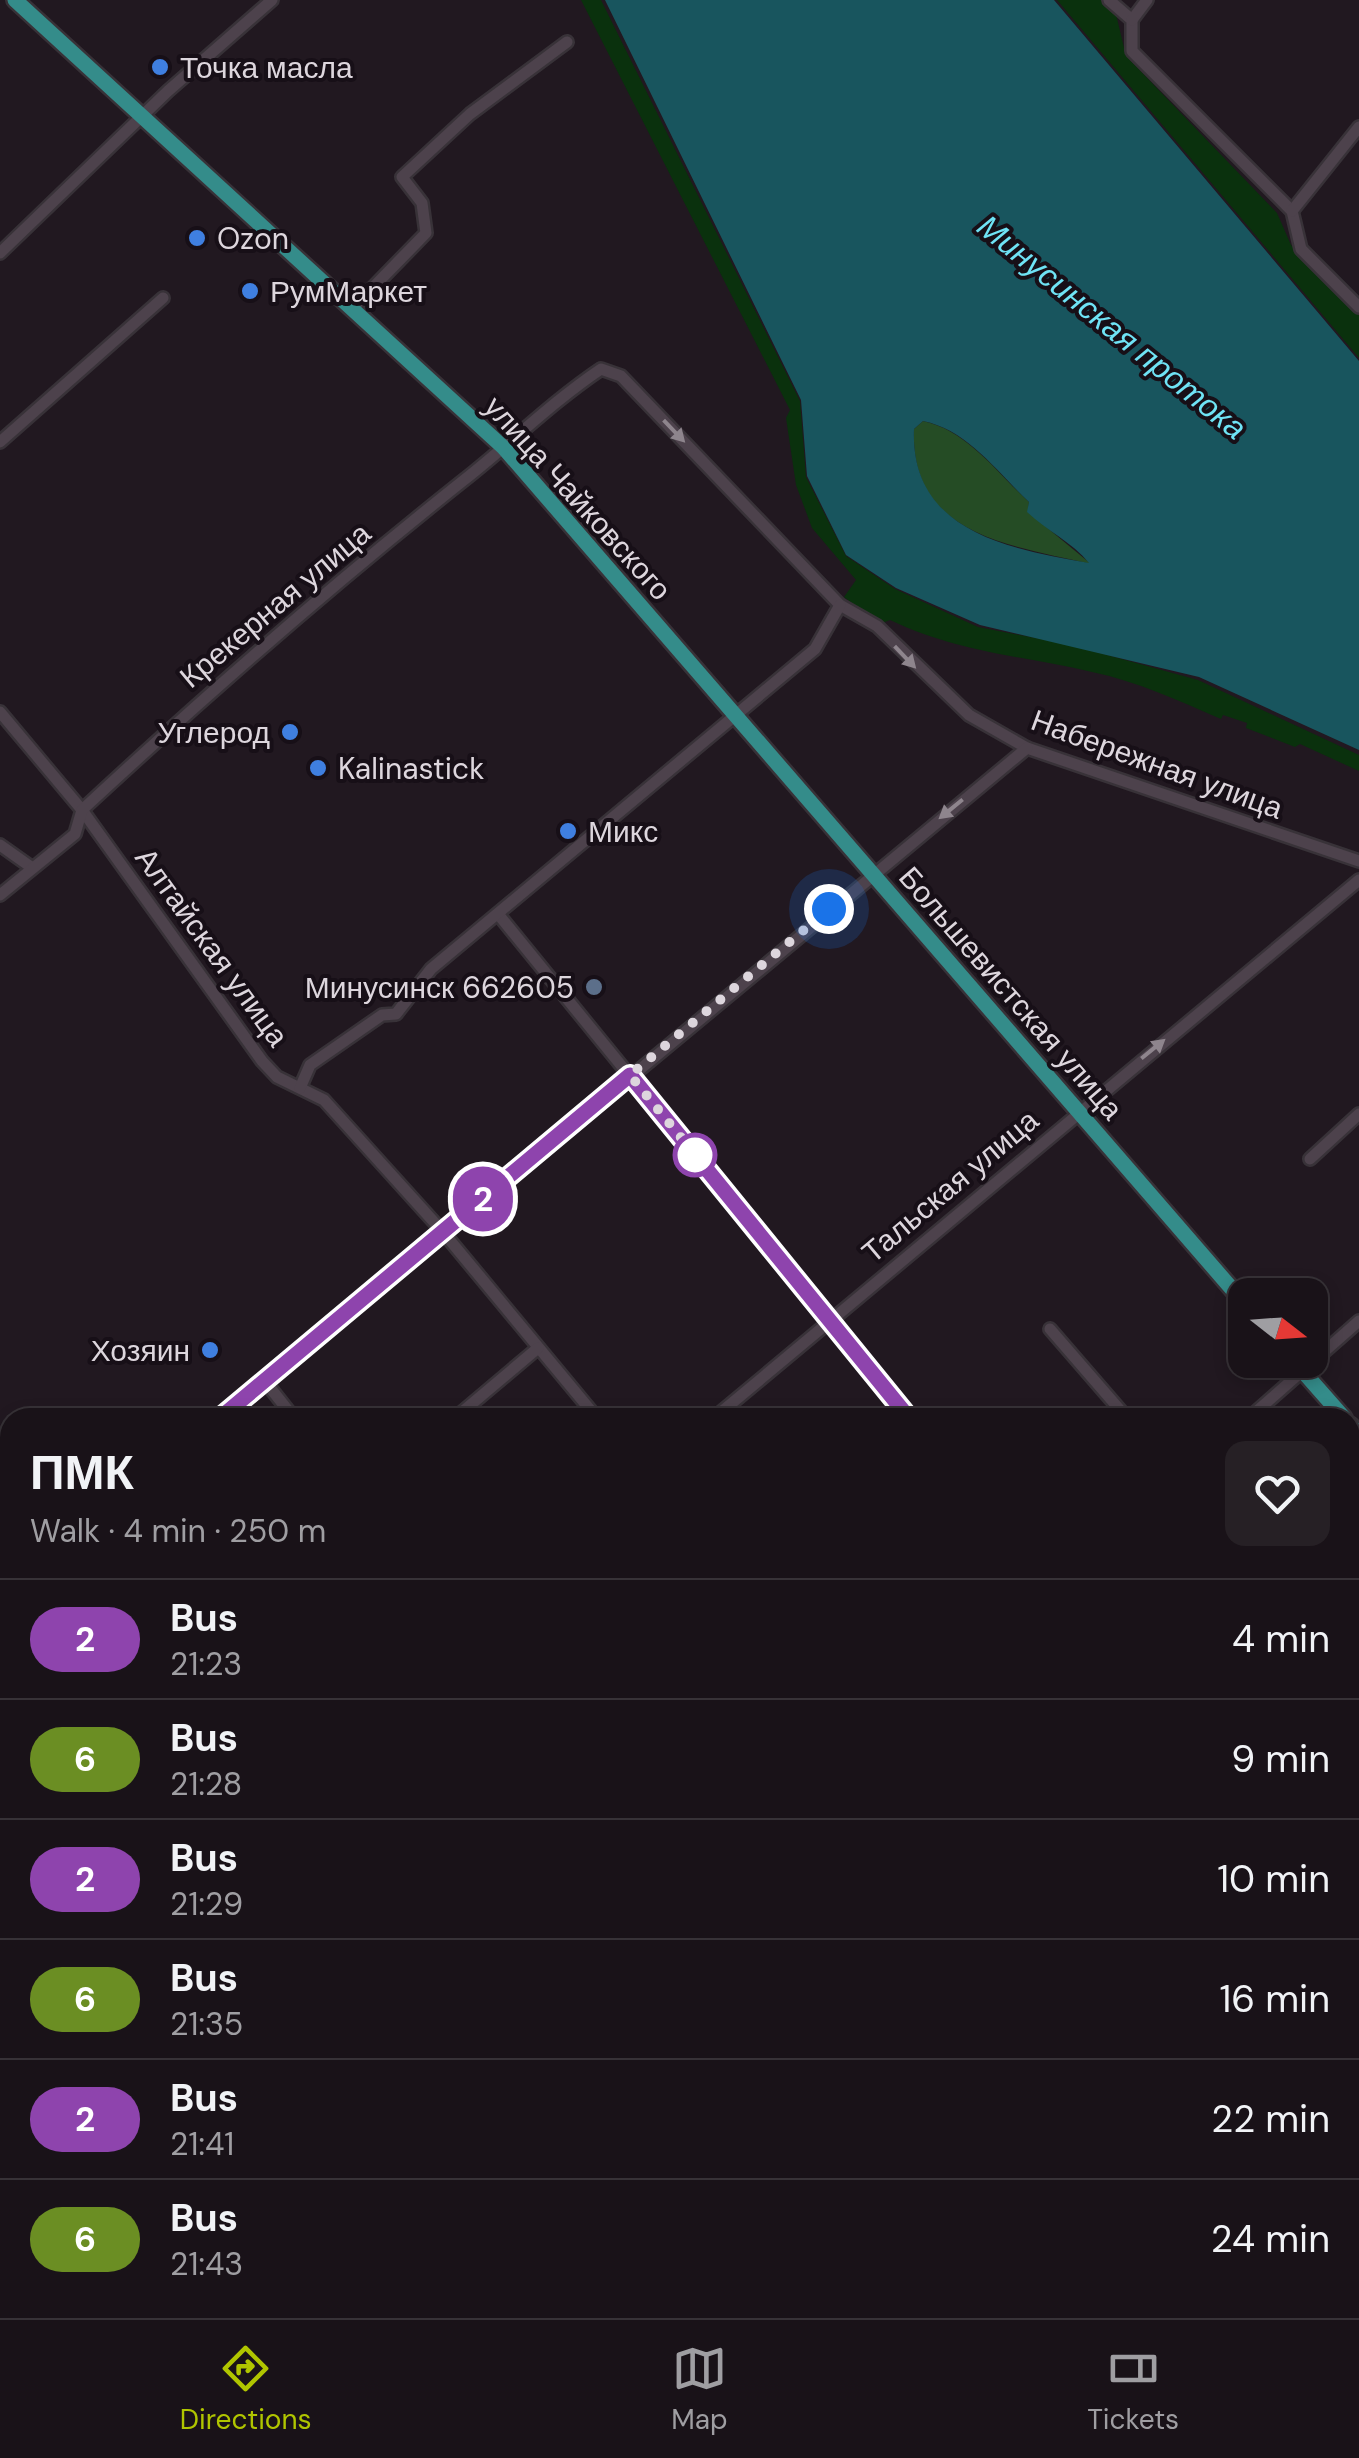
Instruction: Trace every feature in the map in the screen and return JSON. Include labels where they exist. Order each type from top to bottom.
[{"type":"main road","name":"улица Чайковского","points":[[15,0],[504,448],[737,718]]},
{"type":"main road","name":"Большевистская улица","points":[[737,718],[1228,1284]]},
{"type":"main road","points":[[1309,1378],[1335,1408]]},
{"type":"street","points":[[0,253],[272,0]]},
{"type":"street","points":[[1109,0],[1132,20]]},
{"type":"street","points":[[1146,0],[1132,20],[1132,50],[1292,211],[1301,250],[1359,307]]},
{"type":"street","points":[[352,309],[426,232],[422,203],[402,177],[470,114],[568,42]]},
{"type":"street","points":[[1292,211],[1359,127]]},
{"type":"street","points":[[0,442],[163,298]]},
{"type":"street","name":"Крекерная улица","points":[[0,895],[74,834],[82,810],[304,608],[504,448],[554,401],[601,369]]},
{"type":"street","name":"Набережная улица","points":[[601,369],[621,376],[840,604],[877,626],[968,715],[1027,748],[1354,861]]},
{"type":"street","points":[[300,1088],[310,1066],[382,1015],[396,1014],[430,969],[737,718],[815,649],[840,604]]},
{"type":"street","name":"Алтайская улица","points":[[0,712],[82,810],[222,1011],[277,1077],[324,1100],[444,1232],[589,1408]]},
{"type":"street","points":[[232,1408],[1027,748]]},
{"type":"street","points":[[0,845],[31,867]]},
{"type":"street","points":[[1354,861],[1357,882]]},
{"type":"street","name":"Тальская улица","points":[[726,1408],[1357,882]]},
{"type":"street","points":[[498,914],[900,1408]]},
{"type":"street","points":[[1310,1159],[1359,1114]]},
{"type":"street","points":[[1328,1344],[1359,1321]]},
{"type":"street","points":[[1050,1329],[1118,1408]]},
{"type":"street","points":[[467,1408],[538,1348]]},
{"type":"street","points":[[1258,1408],[1287,1378]]},
{"type":"street","points":[[264,1380],[286,1408]]},
{"type":"green space","points":[[581,0],[601,0],[800,401],[806,477],[846,556],[895,589],[978,627],[1067,644],[1198,680],[1359,755],[1359,771],[1300,744],[1295,747],[1246,728],[1247,723],[1223,715],[1221,719],[1126,681],[941,640],[890,620],[880,624],[844,597],[856,580],[812,528],[796,485],[786,418],[790,410]]},
{"type":"green space","points":[[1057,0],[1106,0],[1115,10],[1126,56],[1277,213],[1291,245],[1359,315],[1359,358]]},
{"type":"green space","points":[[923,421],[968,443],[1029,502],[1028,512],[1091,564],[998,541],[947,513],[928,492],[917,464],[914,429]]},
{"type":"water","name":"Минусинская протока","points":[[605,0],[1054,0],[1359,361],[1359,750],[1199,677],[980,625],[896,588],[846,555],[807,476],[801,400]],"holes":[[[923,421],[939,426],[981,454],[1029,502],[1027,512],[1089,563],[997,541],[946,513],[928,491],[917,463],[914,429]]]},
{"type":"bus line","name":"2","points":[[232,1408],[630,1075],[901,1408]]},
{"type":"place","name":"Точка масла","points":[[160,67]]},
{"type":"place","name":"Ozon","points":[[197,238]]},
{"type":"place","name":"РумМаркет","points":[[250,291]]},
{"type":"place","name":"Углерод","points":[[290,732]]},
{"type":"place","name":"Kalinastick","points":[[318,768]]},
{"type":"place","name":"Микс","points":[[568,831]]},
{"type":"place","name":"Минусинск 662605","points":[[594,987]]},
{"type":"place","name":"Хозяин","points":[[210,1350]]},
{"type":"route","points":[[695,1155],[705,1167],[630,1075],[829,909]]}]
